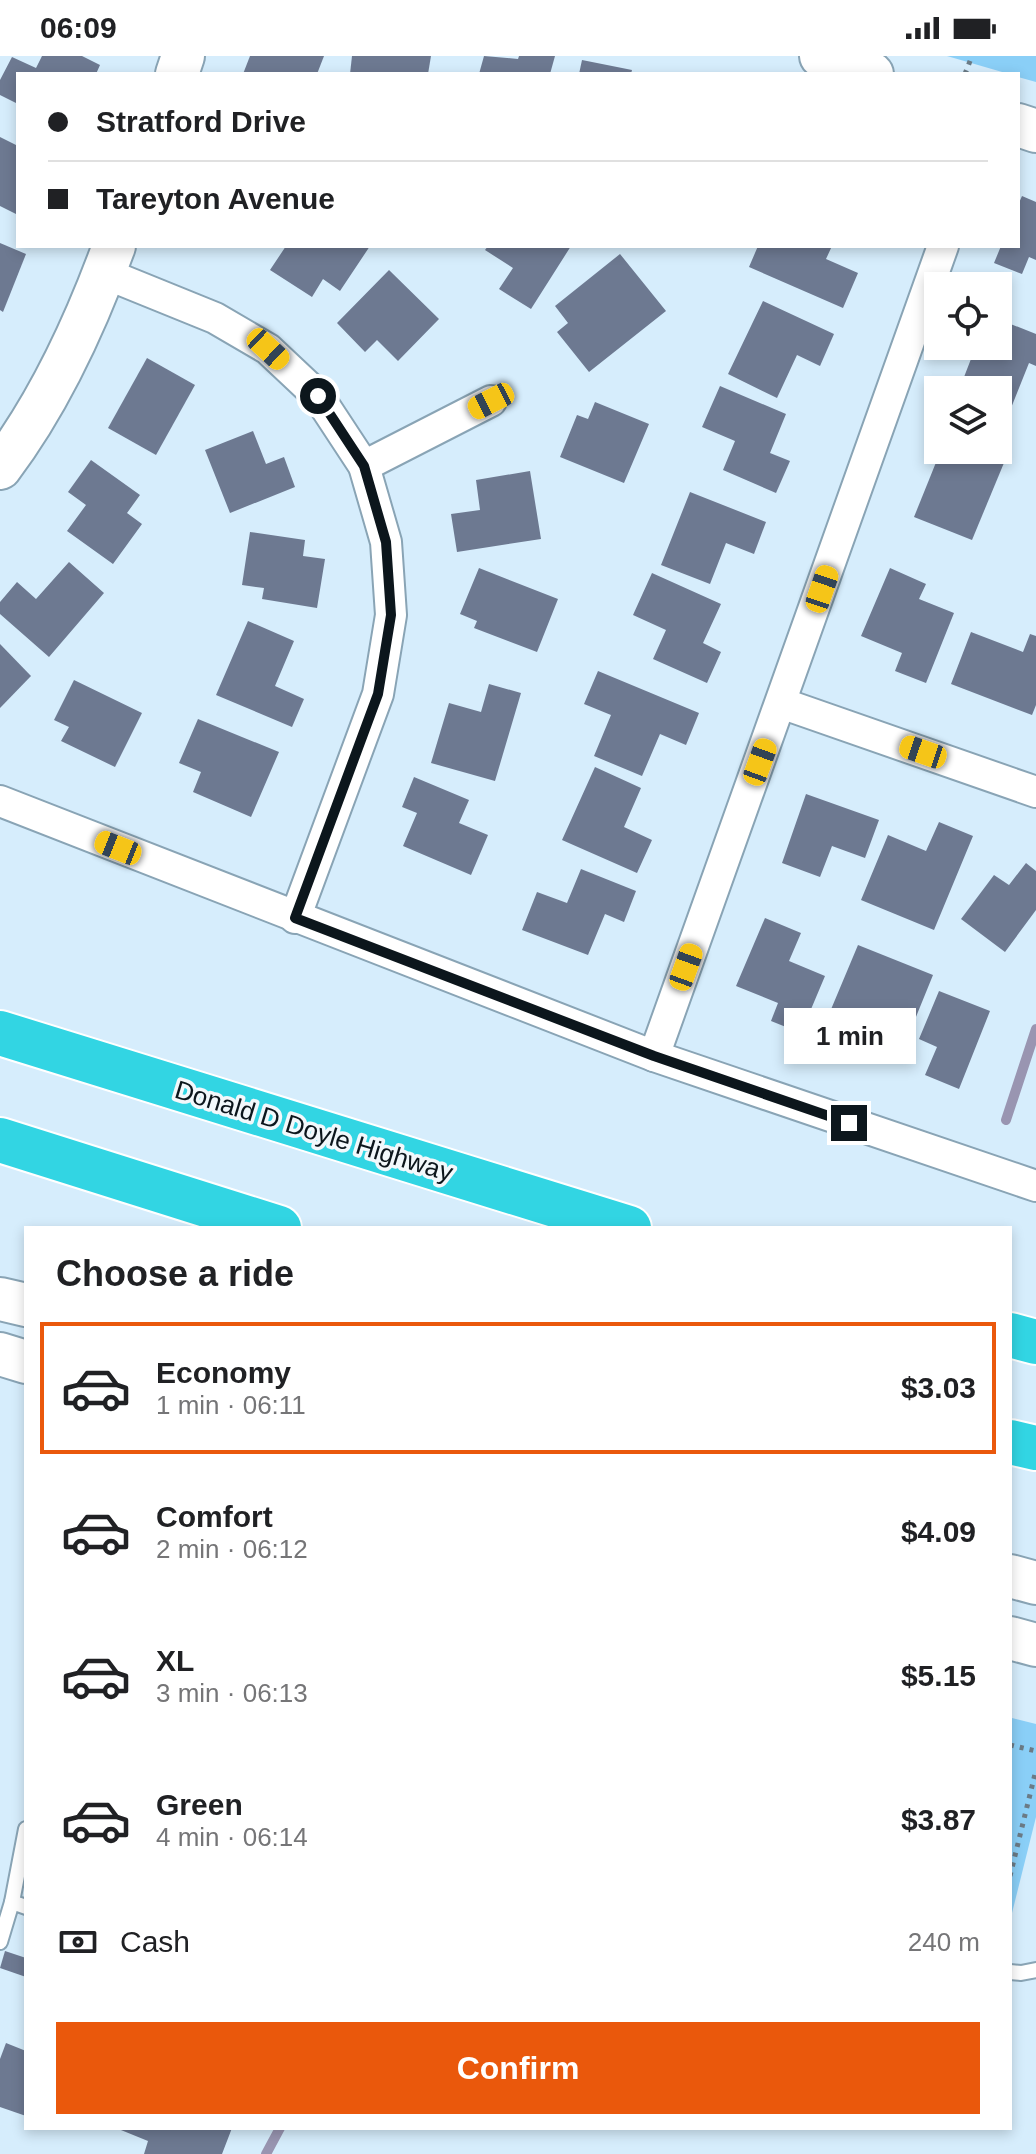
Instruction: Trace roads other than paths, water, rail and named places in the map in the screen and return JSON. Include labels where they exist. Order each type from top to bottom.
[{"type":"highway","name":"Donald D Doyle Highway","points":[[0,1033],[623,1226]]},
{"type":"highway","points":[[0,1140],[273,1226]]},
{"type":"highway","points":[[1012,1336],[1036,1342]]},
{"type":"highway","points":[[1012,1442],[1036,1448]]},
{"type":"street","points":[[821,56],[866,72]]},
{"type":"street","points":[[654,1056],[942,248]]},
{"type":"street","points":[[0,468],[66,360],[109,260],[268,349],[318,396],[364,466],[386,542],[391,615],[378,694],[295,918]]},
{"type":"street","points":[[364,466],[491,401]]},
{"type":"street","points":[[781,703],[1036,792]]},
{"type":"street","points":[[0,801],[654,1056],[1036,1186]]},
{"type":"street","points":[[0,1299],[24,1305]]},
{"type":"street","points":[[0,1354],[24,1361]]},
{"type":"street","points":[[1012,1577],[1036,1583]]},
{"type":"street","points":[[1012,1639],[1036,1645]]},
{"type":"lane","points":[[0,1942],[19,1904],[24,1850]]},
{"type":"lane","points":[[1012,1972],[1036,1970]]},
{"type":"waterway","points":[[1006,1120],[1036,1029]]},
{"type":"waterway","points":[[266,2154],[279,2130]]}]
